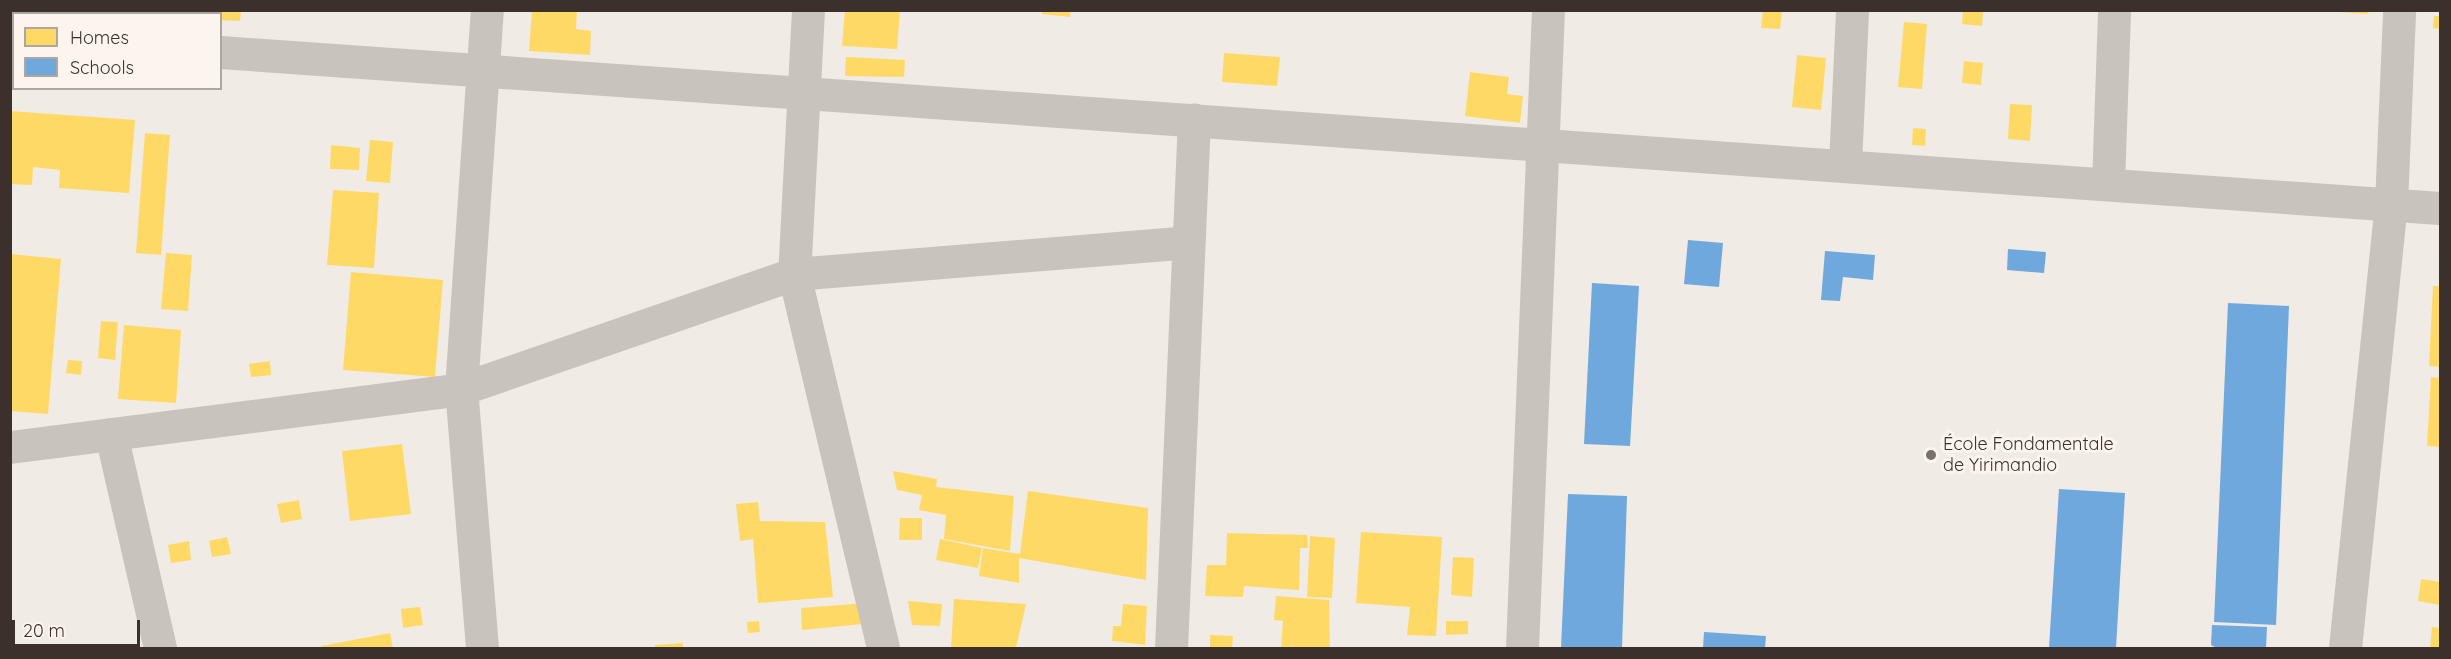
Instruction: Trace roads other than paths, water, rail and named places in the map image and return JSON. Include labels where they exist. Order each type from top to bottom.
[{"type":"street","points":[[482,648],[461,389],[485,70],[487,10]]},
{"type":"street","points":[[808,10],[794,274],[883,648]]},
{"type":"street","points":[[1522,648],[1548,10]]},
{"type":"street","points":[[1845,165],[1852,10]]},
{"type":"street","points":[[2108,184],[2114,10]]},
{"type":"street","points":[[2345,648],[2391,204],[2399,10]]},
{"type":"street","points":[[222,52],[2440,208]]},
{"type":"street","points":[[1171,648],[1194,120]]},
{"type":"street","points":[[10,447],[461,389],[794,274],[1188,242]]},
{"type":"street","points":[[111,434],[160,648]]},
{"type":"place","name":"École Fondamentale de Yirimandio","points":[[1931,455]]}]
